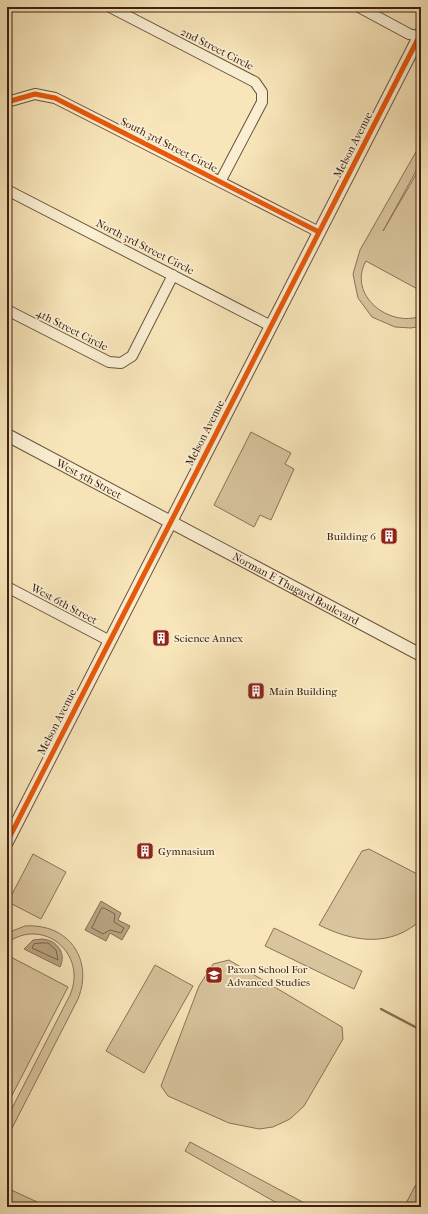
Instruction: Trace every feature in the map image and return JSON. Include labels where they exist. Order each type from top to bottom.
[{"type":"street","name":"2nd Street Circle","points":[[110,7],[255,82],[262,92],[262,102],[220,182]]},
{"type":"street","points":[[359,7],[409,34],[420,36]]},
{"type":"street","name":"Melson Avenue","points":[[7,842],[420,36]]},
{"type":"street","name":"South 3rd Street Circle","points":[[7,102],[35,94],[54,98],[319,232]]},
{"type":"street","name":"North 3rd Street Circle","points":[[7,190],[271,326]]},
{"type":"street","name":"4th Street Circle","points":[[7,310],[109,362],[121,363],[132,356],[173,275]]},
{"type":"street","name":"West 5th Street","points":[[7,435],[171,522]]},
{"type":"street","name":"Norman E Thagard Boulevard","points":[[171,522],[421,655]]},
{"type":"street","name":"West 6th Street","points":[[7,588],[110,642]]},
{"type":"shaded area","points":[[421,143],[421,162],[383,231],[421,166],[421,291],[366,261],[362,274],[362,286],[367,297],[374,306],[385,313],[396,317],[409,318],[421,316],[421,326],[411,328],[395,327],[372,317],[358,298],[353,274],[360,250]]},
{"type":"shaded area","points":[[251,432],[291,453],[285,464],[294,469],[271,520],[260,515],[254,527],[214,505]]},
{"type":"shaded area","points":[[369,849],[421,876],[421,920],[409,929],[397,935],[371,939],[345,935],[319,925],[362,851]]},
{"type":"shaded area","points":[[33,854],[66,872],[41,919],[8,902]]},
{"type":"shaded area","points":[[25,926],[40,927],[54,931],[65,937],[74,946],[80,958],[83,970],[82,984],[78,999],[7,1138],[7,1118],[70,995],[74,980],[73,966],[67,953],[59,944],[48,937],[35,934],[21,936],[7,943],[7,933]]},
{"type":"shaded area","points":[[274,928],[362,971],[354,989],[265,946]]},
{"type":"shaded area","points":[[7,955],[68,987],[7,1105]]},
{"type":"shaded area","points":[[229,960],[342,1027],[343,1039],[304,1106],[290,1119],[273,1127],[259,1129],[229,1123],[168,1096],[161,1086],[199,986],[213,964]]},
{"type":"shaded area","points":[[155,965],[193,986],[144,1073],[106,1051]]},
{"type":"shaded area","points":[[190,1142],[312,1207],[284,1207],[185,1151]]},
{"type":"shaded area","points":[[421,1183],[421,1207],[404,1207],[415,1186]]},
{"type":"shaded area","points":[[7,1188],[48,1207],[7,1207]]},
{"type":"water","points":[[101,901],[121,913],[118,920],[130,926],[122,940],[110,933],[106,941],[85,930]]},
{"type":"water","points":[[42,939],[52,942],[59,948],[62,957],[60,967],[24,949],[33,940]]},
{"type":"waterway","points":[[381,1009],[421,1030]]},
{"type":"cycle path","points":[[7,842],[421,33]]},
{"type":"cycle path","points":[[7,102],[35,94],[55,98],[319,232]]},
{"type":"place","name":"Building 6","points":[[389,536]]},
{"type":"place","name":"Science Annex","points":[[161,638]]},
{"type":"place","name":"Main Building","points":[[256,691]]},
{"type":"place","name":"Gymnasium","points":[[145,851]]},
{"type":"place","name":"Paxon School For Advanced Studies","points":[[214,975]]}]
